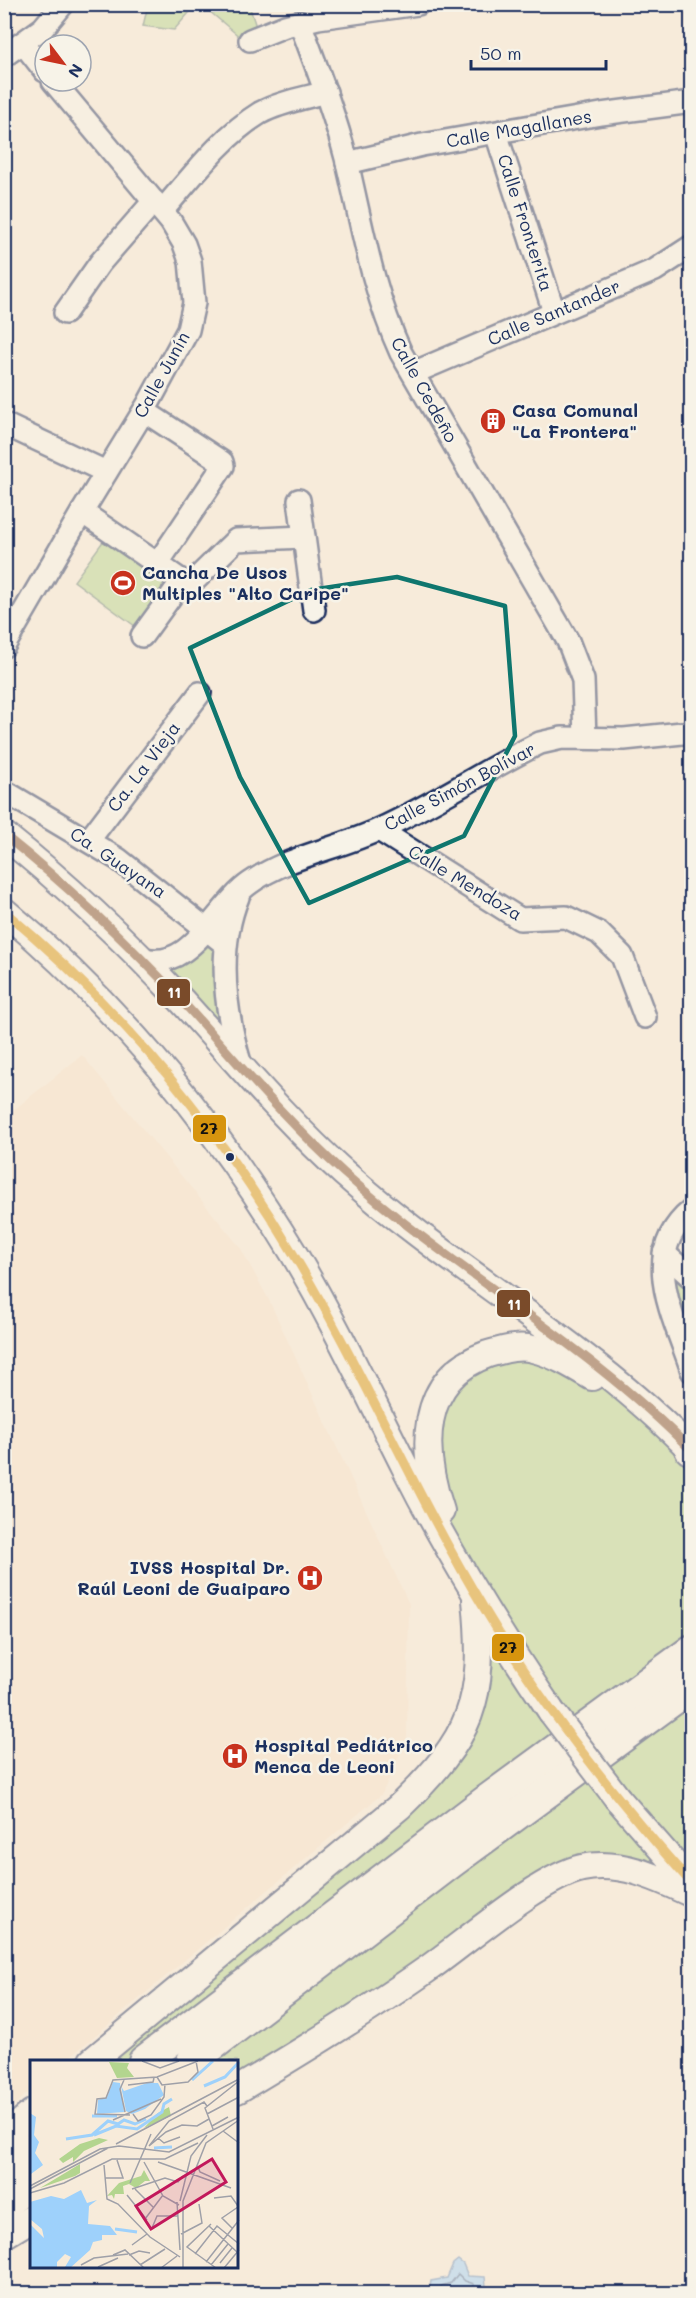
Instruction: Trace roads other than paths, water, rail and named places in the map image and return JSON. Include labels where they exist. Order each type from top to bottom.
[{"type":"highway","points":[[145,2060],[486,1800],[692,1650]]},
{"type":"highway","points":[[193,2060],[461,1855],[692,1686]]},
{"type":"highway","points":[[4,2168],[30,2149]]},
{"type":"highway","points":[[4,2204],[30,2184]]},
{"type":"main road","points":[[4,835],[71,891],[141,958],[305,1136],[369,1195],[601,1368],[688,1445]]},
{"type":"main road","points":[[4,911],[72,970],[151,1054],[249,1185],[293,1253],[326,1311],[406,1469],[475,1594],[551,1711],[618,1799],[692,1884]]},
{"type":"main road","points":[[460,1568],[434,1490],[428,1458],[432,1409],[439,1394],[463,1366],[499,1351],[515,1347],[532,1348],[602,1382],[688,1445]]},
{"type":"main road","points":[[93,2060],[399,1807],[441,1763],[462,1732],[472,1710],[479,1649],[475,1594]]},
{"type":"main road","points":[[238,2089],[337,2030],[568,1872],[586,1868],[627,1869],[654,1876],[692,1894]]},
{"type":"main road","points":[[4,2137],[30,2115]]},
{"type":"main road","points":[[4,2235],[30,2219]]},
{"type":"street","points":[[4,56],[43,28],[63,4]]},
{"type":"street","points":[[250,40],[300,22],[352,12],[418,4]]},
{"type":"street","name":"Calle Cedeño","points":[[300,22],[326,92],[347,163],[372,277],[392,333],[568,641],[584,680],[585,738]]},
{"type":"street","points":[[23,43],[33,56]]},
{"type":"street","points":[[65,313],[100,263],[241,127],[262,112],[326,92]]},
{"type":"street","name":"Calle Junín","points":[[4,646],[144,411],[188,330],[194,303],[190,261],[184,244],[158,206],[63,93]]},
{"type":"street","name":"Calle Magallanes","points":[[347,163],[422,145],[692,102]]},
{"type":"street","name":"Calle Fronterita","points":[[496,133],[554,312]]},
{"type":"street","name":"Calle Santander","points":[[413,373],[655,270],[692,246]]},
{"type":"street","points":[[144,411],[222,462],[158,563]]},
{"type":"street","points":[[4,424],[106,472]]},
{"type":"street","points":[[299,500],[314,610]]},
{"type":"street","points":[[82,512],[182,581],[196,582],[236,540],[304,537]]},
{"type":"street","points":[[142,636],[182,581]]},
{"type":"street","name":"Ca. La Vieja","points":[[89,840],[200,693]]},
{"type":"street","name":"Calle Simón Bolívar","points":[[141,958],[159,962],[178,957],[240,891],[263,875],[379,830],[540,743],[562,738],[645,738],[692,732]]},
{"type":"street","name":"Ca. Guayana","points":[[4,791],[89,840],[153,884],[225,944]]},
{"type":"street","name":"Calle Mendoza","points":[[379,830],[520,919],[566,917],[599,933],[622,956],[645,1017]]},
{"type":"street","points":[[240,891],[233,909],[225,944],[225,982],[233,1039],[241,1067]]},
{"type":"street","points":[[692,1210],[672,1229],[663,1253],[663,1276],[670,1306],[692,1371]]},
{"type":"street","points":[[663,1253],[692,1278]]},
{"type":"water","points":[[458,2260],[463,2264],[468,2276],[485,2277],[486,2286],[466,2294],[443,2293],[430,2287],[431,2281],[447,2278],[453,2264]]},
{"type":"place","name":"Casa Comunal \"La Frontera\"","points":[[493,421]]},
{"type":"place","name":"Cancha De Usos Multiples \"Alto Caripe\"","points":[[123,583]]},
{"type":"place","name":"IVSS Hospital Dr. Raúl Leoni de Guaiparo","points":[[310,1578]]},
{"type":"place","name":"Hospital Pediátrico Menca de Leoni","points":[[235,1756]]}]
